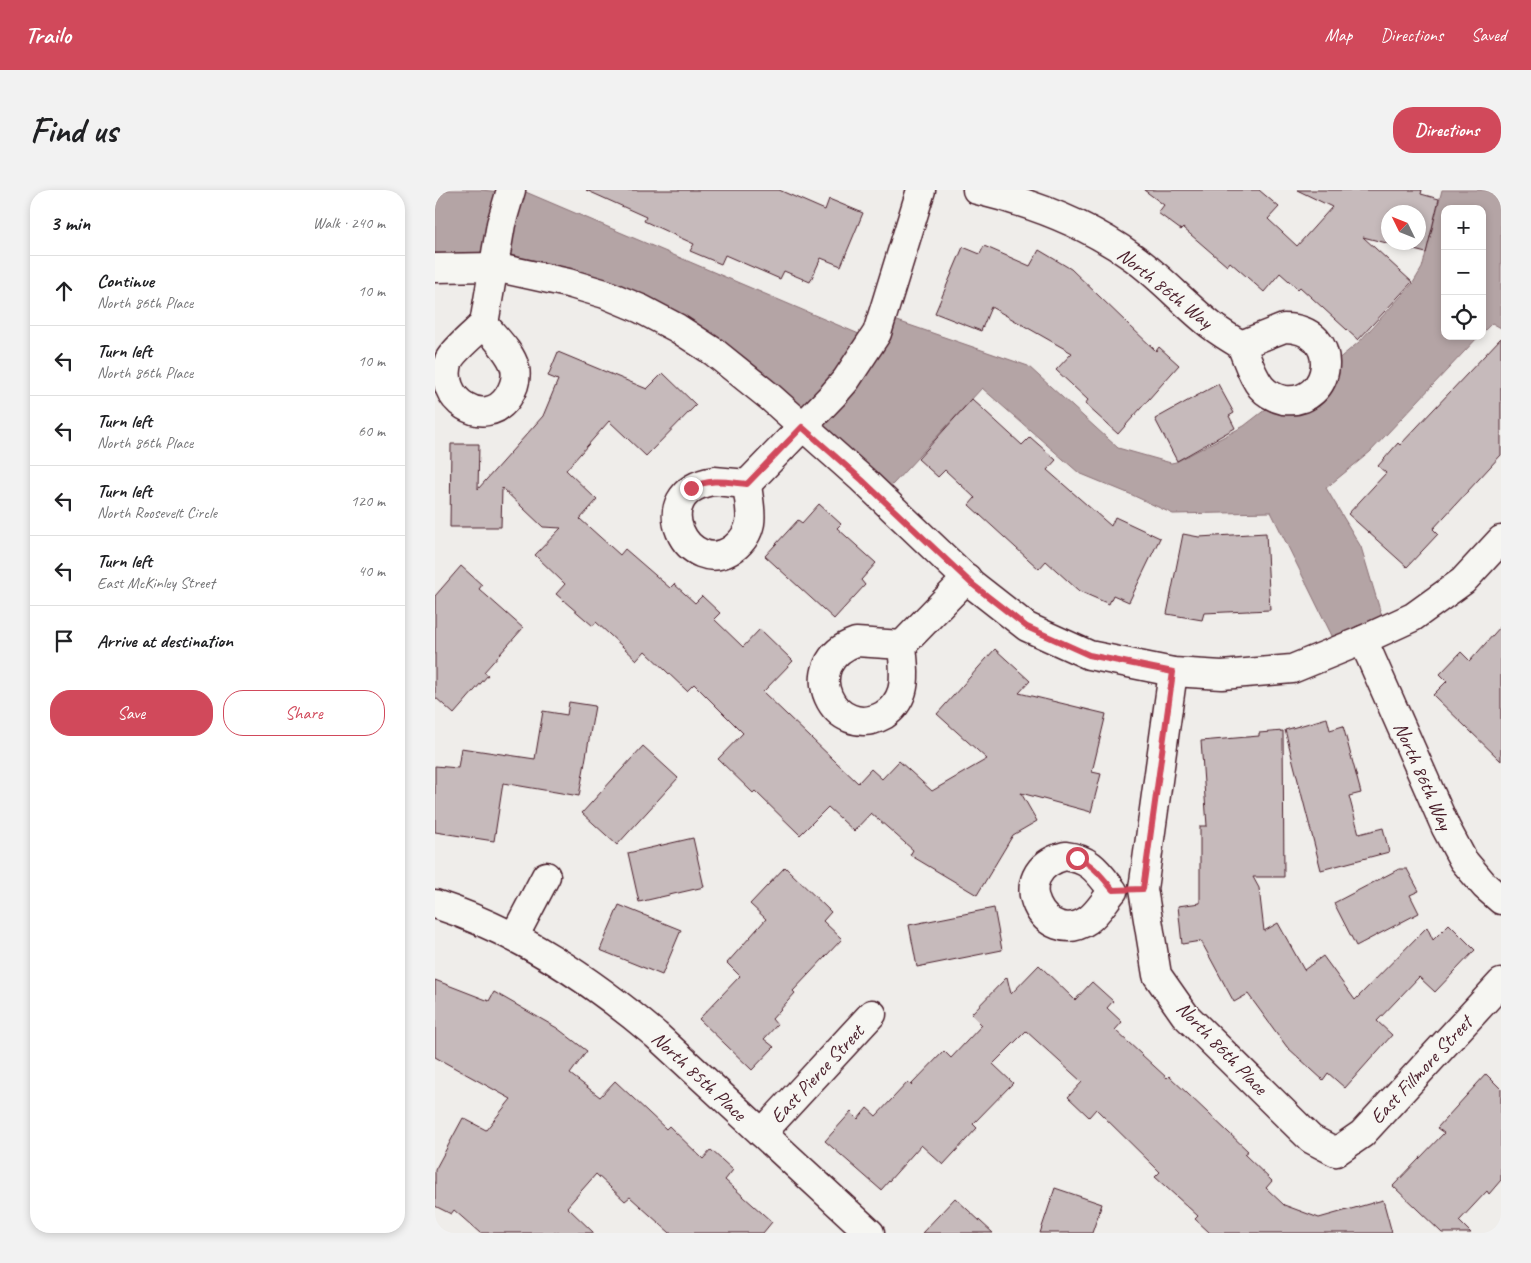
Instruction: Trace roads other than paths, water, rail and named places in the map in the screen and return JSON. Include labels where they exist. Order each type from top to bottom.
[{"type":"street","points":[[484,324],[501,224],[511,190]]},
{"type":"street","points":[[747,484],[846,380],[877,334],[921,190]]},
{"type":"street","name":"North 86th Way","points":[[977,190],[1000,195],[1061,217],[1134,257],[1212,326],[1241,346]]},
{"type":"street","points":[[435,268],[494,266],[568,283],[605,294],[641,309],[677,328],[714,352],[770,398],[862,480],[967,578],[1027,627],[1089,655],[1173,672],[1222,675],[1293,669],[1413,618],[1463,581],[1501,540]]},
{"type":"street","points":[[902,645],[967,578]]},
{"type":"street","name":"North 86th Way","points":[[1363,640],[1446,828],[1463,860],[1485,886],[1501,900]]},
{"type":"street","name":"North 86th Place","points":[[1173,672],[1143,889],[1157,975],[1185,1015],[1311,1139],[1336,1152]]},
{"type":"street","points":[[515,937],[546,876]]},
{"type":"street","points":[[1113,890],[1143,889]]},
{"type":"street","name":"North 85th Place","points":[[435,904],[485,923],[515,937],[558,961],[625,1009],[657,1035],[869,1233]]},
{"type":"street","name":"East Fillmore Street","points":[[1336,1152],[1362,1134],[1501,983]]},
{"type":"street","name":"East Pierce Street","points":[[762,1133],[872,1014]]}]
